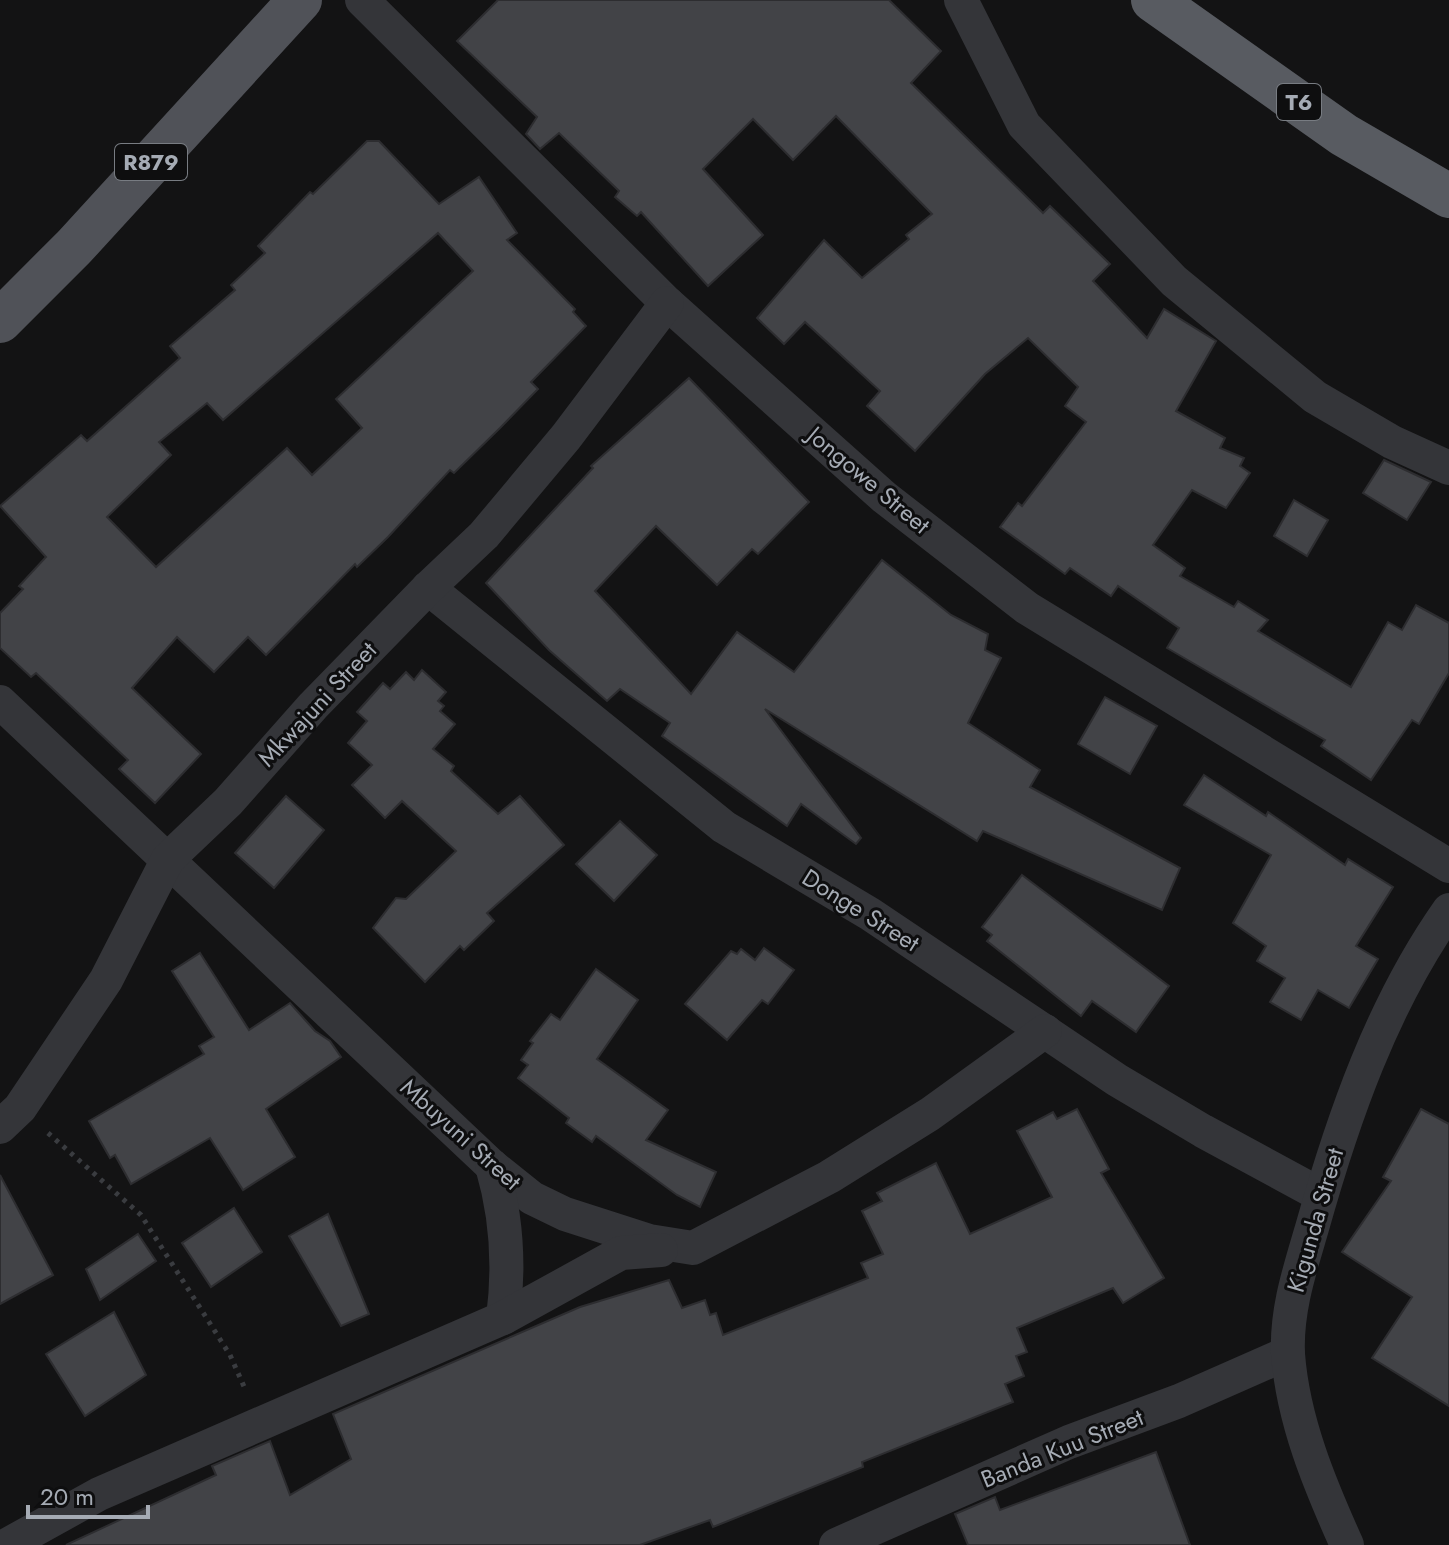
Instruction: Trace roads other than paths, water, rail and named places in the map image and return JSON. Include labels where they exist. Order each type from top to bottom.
[{"type":"highway","name":"T6","points":[[1153,0],[1344,135],[1449,196]]},
{"type":"main road","name":"R879","points":[[0,321],[74,247],[300,0]]},
{"type":"street","name":"Jongowe Street","points":[[362,0],[667,303],[884,497],[1027,608],[1449,866]]},
{"type":"street","points":[[961,0],[1024,125],[1174,281],[1315,397],[1392,442],[1449,468]]},
{"type":"street","name":"Mkwajuni Street","points":[[10,1118],[106,980],[168,859],[228,802],[313,706],[484,535],[566,437],[667,303]]},
{"type":"street","name":"Donge Street","points":[[428,588],[724,827],[870,914],[1045,1031],[1203,1131],[1321,1195]]},
{"type":"street","name":"Mbuyuni Street","points":[[0,702],[492,1166],[532,1198],[565,1214],[649,1241],[693,1248]]},
{"type":"street","name":"Kigunda Street","points":[[1347,1545],[1313,1471],[1288,1353],[1292,1299],[1321,1195],[1361,1074],[1403,989],[1449,910]]},
{"type":"street","points":[[7,1545],[99,1494],[503,1318],[621,1253],[693,1248],[829,1177],[930,1114],[1045,1031]]},
{"type":"street","points":[[492,1166],[505,1210],[507,1283],[503,1318]]},
{"type":"street","name":"Banda Kuu Street","points":[[836,1545],[1069,1442],[1179,1401],[1288,1353]]}]
